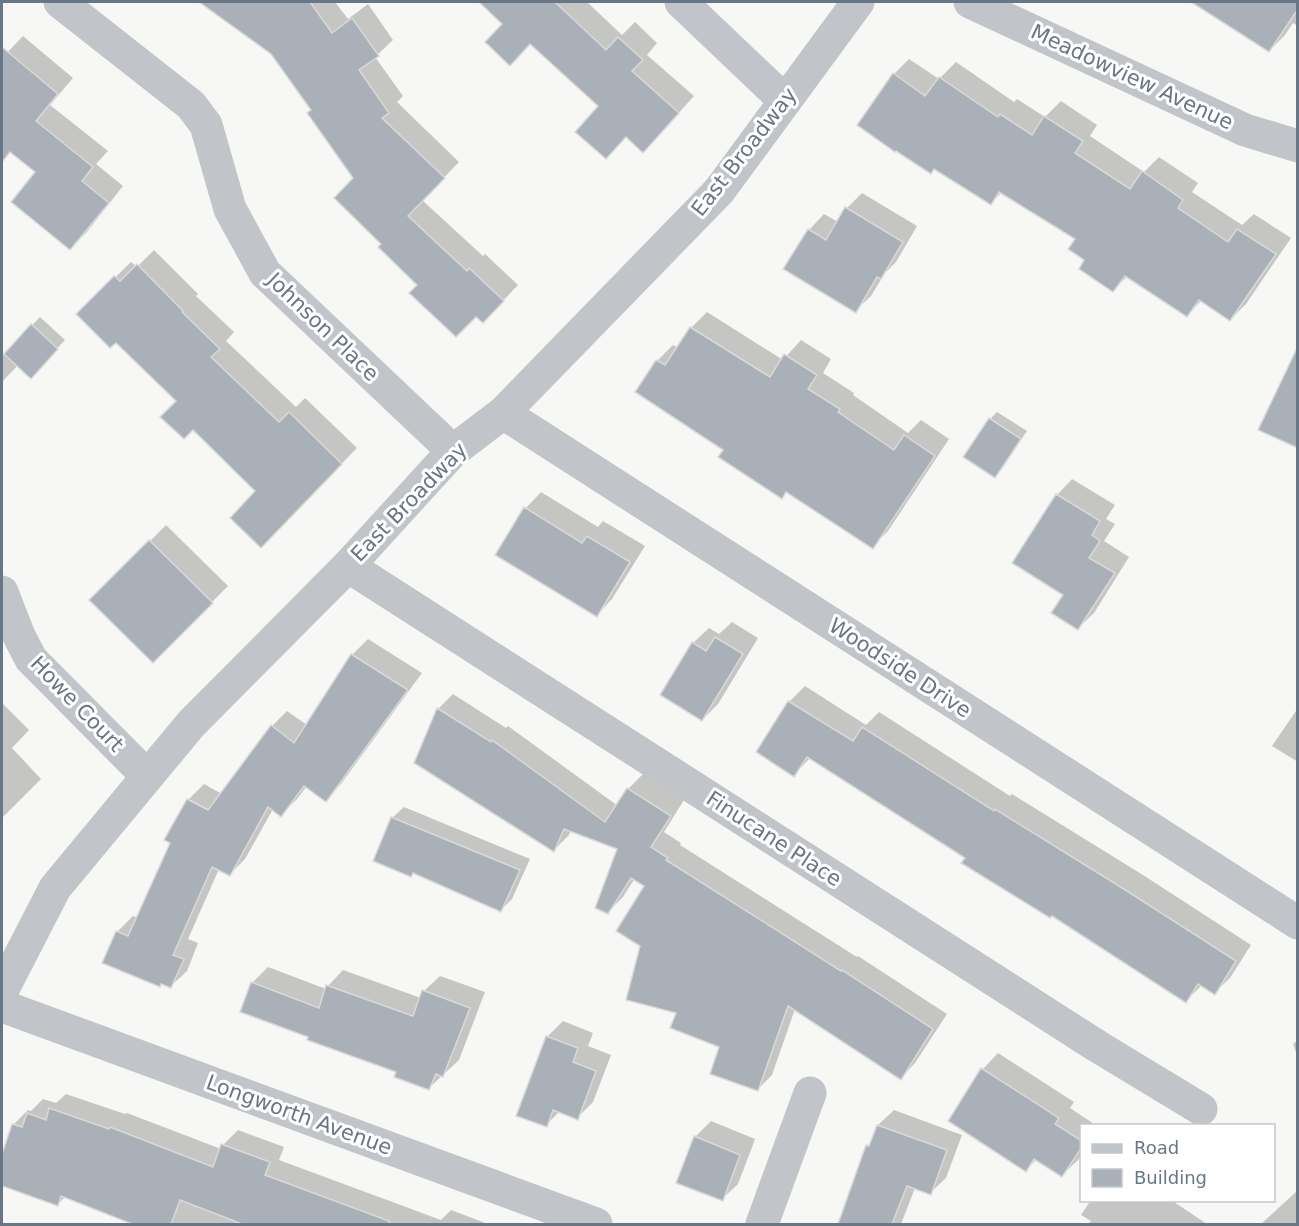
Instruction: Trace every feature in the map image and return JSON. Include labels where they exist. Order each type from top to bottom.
[{"type":"street","name":"Johnson Place","points":[[60,2],[190,105],[206,125],[230,209],[265,273],[453,451]]},
{"type":"street","points":[[681,2],[785,101]]},
{"type":"street","name":"East Broadway","points":[[2,990],[55,888],[190,724],[348,566],[453,451],[503,413],[719,191],[858,2]]},
{"type":"street","name":"Meadowview Avenue","points":[[970,2],[1245,130],[1298,146]]},
{"type":"street","name":"Woodside Drive","points":[[503,413],[1298,923]]},
{"type":"street","name":"Finucane Place","points":[[348,566],[1097,1046],[1201,1109]]},
{"type":"street","name":"Howe Court","points":[[2,592],[19,636],[31,659],[147,776]]},
{"type":"street","name":"Longworth Avenue","points":[[2,1006],[596,1224]]},
{"type":"street","points":[[762,1224],[810,1092]]},
{"type":"building","points":[[199,2],[310,2],[332,33],[352,18],[379,56],[359,70],[389,113],[382,118],[445,178],[408,216],[467,271],[469,268],[504,301],[483,323],[476,317],[456,337],[409,293],[417,285],[378,247],[381,244],[334,198],[353,178],[307,113],[311,110],[271,54]]},
{"type":"building","points":[[479,2],[555,2],[606,50],[618,37],[643,60],[632,71],[679,113],[643,153],[626,137],[606,159],[575,132],[598,106],[530,44],[510,66],[485,42],[502,24]]},
{"type":"building","points":[[1191,2],[1298,2],[1298,9],[1269,52]]},
{"type":"building","points":[[2,47],[58,94],[36,121],[93,167],[82,181],[109,203],[70,250],[11,202],[35,172],[10,152],[2,162]]},
{"type":"building","points":[[893,73],[925,96],[939,77],[998,117],[1000,114],[1032,135],[1044,116],[1083,141],[1075,153],[1130,189],[1142,171],[1183,200],[1178,208],[1228,242],[1237,229],[1276,254],[1230,321],[1199,300],[1187,317],[1125,276],[1113,292],[1079,269],[1084,260],[1068,249],[1075,239],[999,192],[991,205],[934,169],[931,174],[857,125]]},
{"type":"building","points":[[845,207],[903,242],[881,279],[877,277],[856,313],[783,269],[808,229],[826,240]]},
{"type":"building","points":[[137,264],[220,349],[211,357],[279,422],[289,412],[342,464],[261,548],[230,518],[255,491],[193,430],[184,439],[160,417],[176,401],[116,343],[110,348],[76,314],[114,276],[120,281]]},
{"type":"building","points":[[31,324],[58,349],[31,379],[4,354]]},
{"type":"building","points":[[690,327],[770,377],[784,354],[817,375],[808,389],[840,409],[838,412],[894,450],[904,435],[935,456],[873,549],[786,492],[782,499],[718,457],[723,450],[635,392],[656,360],[665,365]]},
{"type":"building","points":[[1298,346],[1298,448],[1258,430]]},
{"type":"building","points":[[989,418],[1021,439],[995,478],[963,457]]},
{"type":"building","points":[[1056,494],[1100,521],[1092,535],[1100,541],[1089,558],[1115,573],[1078,630],[1051,613],[1063,595],[1012,563]]},
{"type":"building","points":[[524,507],[582,543],[587,536],[630,562],[597,617],[495,555]]},
{"type":"building","points":[[149,540],[213,603],[153,663],[89,600]]},
{"type":"building","points":[[715,637],[743,654],[702,721],[660,695],[692,642],[706,651]]},
{"type":"building","points":[[351,654],[408,690],[326,802],[304,786],[281,817],[268,807],[230,876],[212,867],[173,955],[184,959],[171,988],[161,984],[160,987],[102,963],[116,931],[128,936],[170,843],[164,840],[187,799],[208,810],[271,725],[294,743]]},
{"type":"building","points":[[788,701],[853,741],[862,727],[1236,961],[1215,995],[1198,984],[1186,1003],[1052,916],[1050,918],[961,863],[965,858],[807,757],[794,777],[756,752]]},
{"type":"building","points":[[437,708],[491,742],[492,740],[605,822],[627,788],[671,816],[651,847],[668,858],[666,860],[933,1029],[901,1080],[788,1006],[758,1091],[710,1074],[719,1047],[670,1028],[676,1013],[626,1000],[640,946],[616,931],[644,886],[631,878],[608,914],[595,908],[617,849],[564,829],[554,852],[414,763]]},
{"type":"building","points":[[391,817],[520,870],[501,912],[413,873],[411,877],[373,861]]},
{"type":"building","points":[[251,982],[319,1008],[326,985],[413,1016],[422,990],[470,1008],[443,1077],[436,1074],[429,1090],[394,1077],[396,1072],[307,1040],[308,1037],[240,1012]]},
{"type":"building","points":[[546,1036],[578,1048],[573,1062],[596,1071],[578,1120],[553,1110],[547,1127],[516,1116]]},
{"type":"building","points":[[981,1068],[1059,1118],[1055,1124],[1080,1140],[1080,1150],[1062,1177],[1034,1159],[1026,1172],[948,1121]]},
{"type":"building","points":[[49,1108],[109,1129],[110,1127],[213,1167],[221,1144],[270,1162],[265,1175],[389,1221],[388,1224],[242,1224],[180,1200],[171,1224],[132,1224],[61,1196],[58,1206],[2,1186],[2,1154],[12,1124],[22,1127],[27,1113],[46,1120]]},
{"type":"building","points":[[877,1125],[947,1150],[931,1195],[907,1186],[892,1224],[838,1224],[866,1145],[869,1146]]},
{"type":"building","points":[[694,1136],[740,1155],[723,1201],[676,1183]]}]
